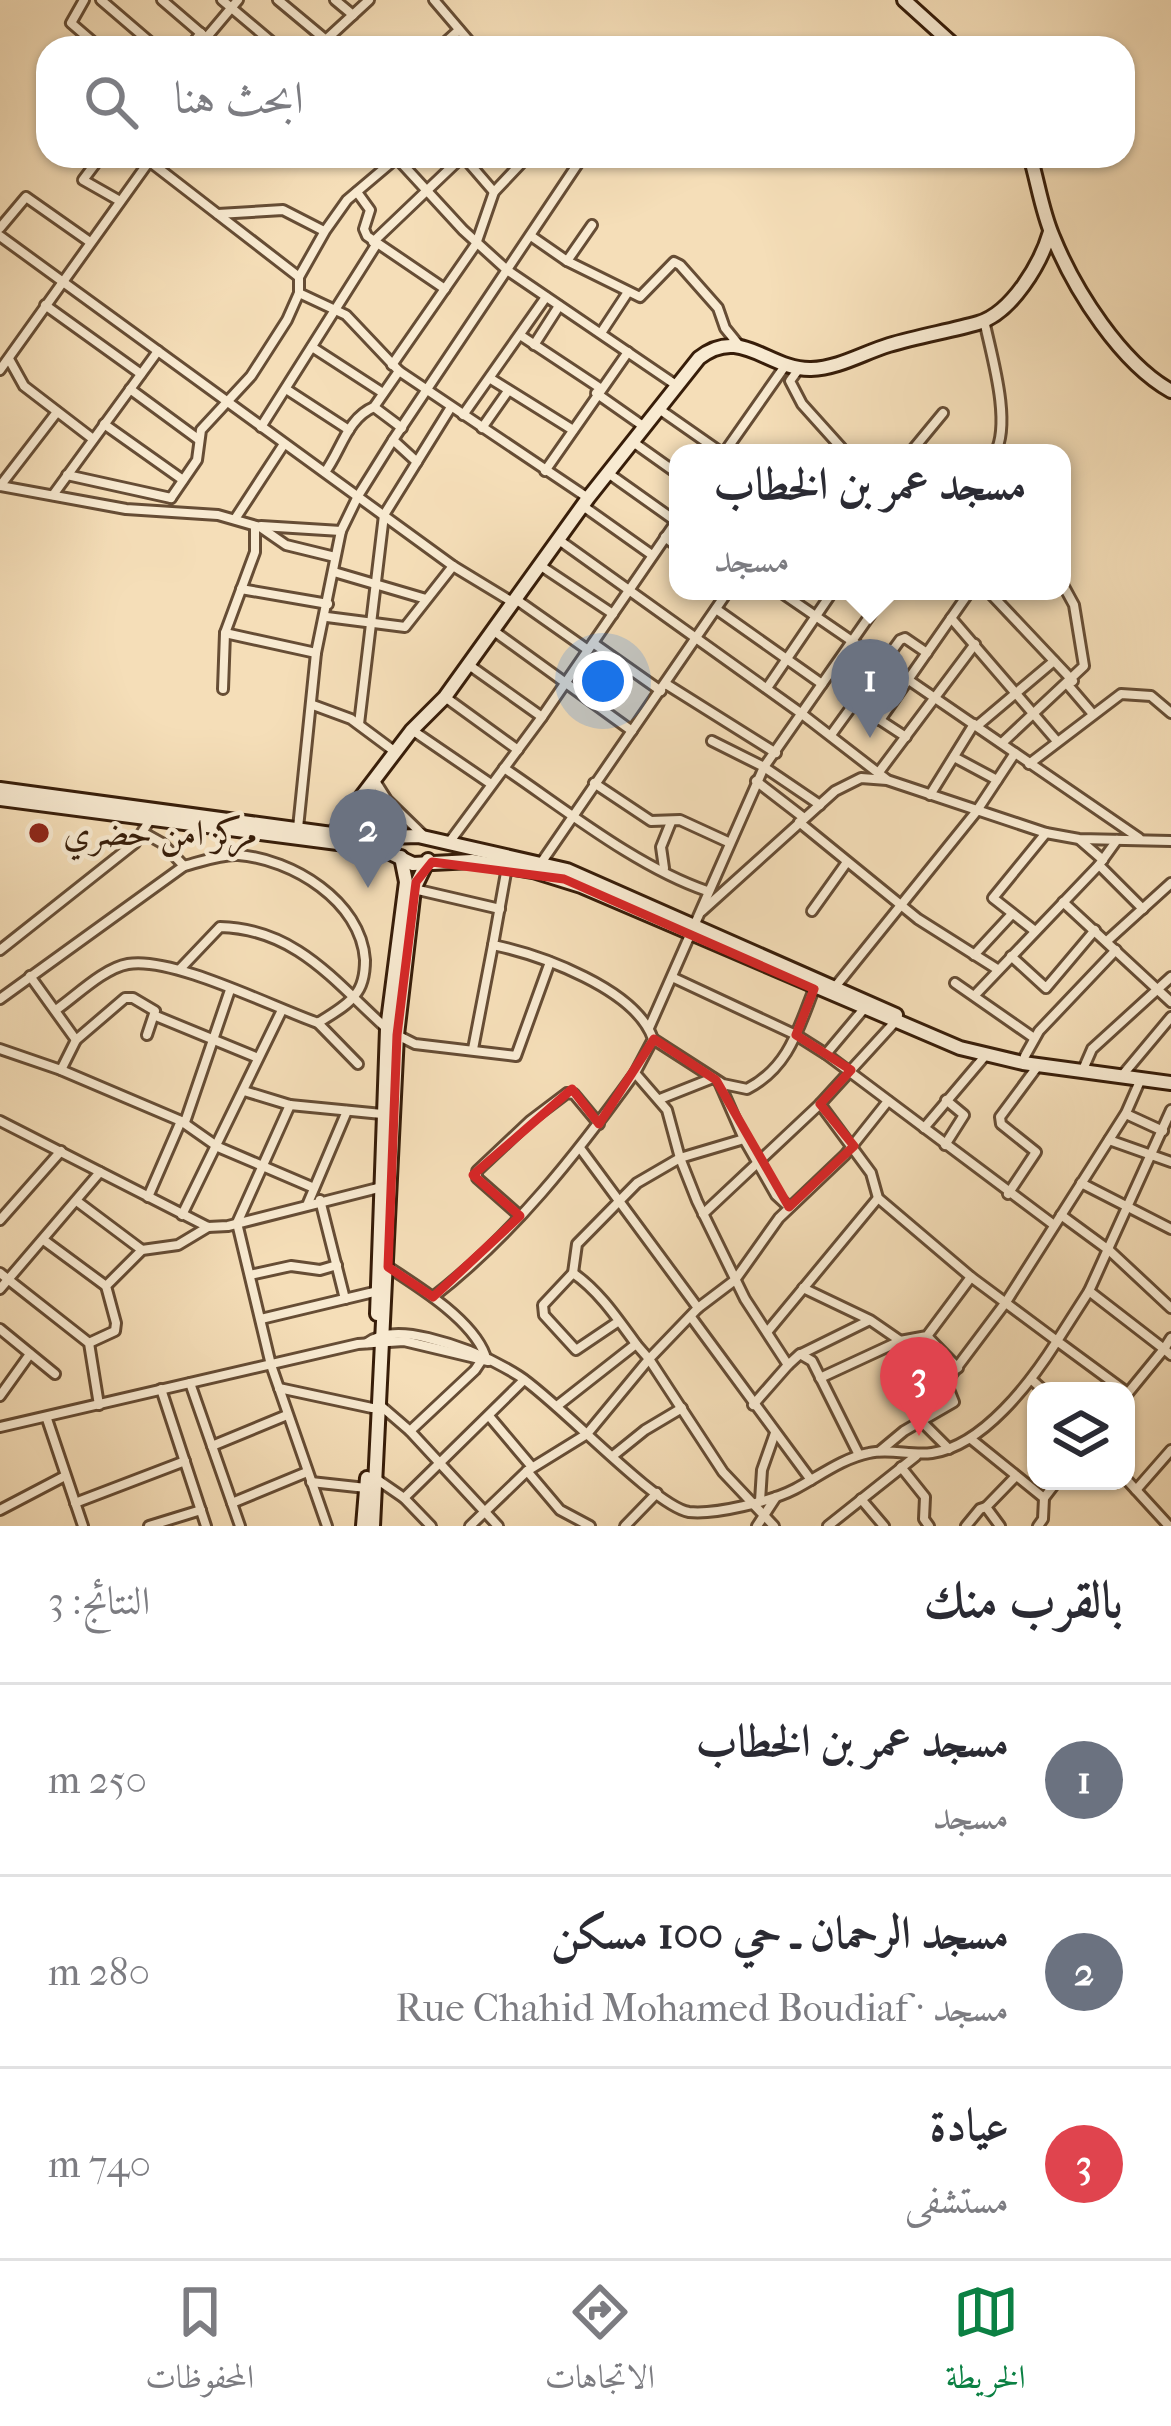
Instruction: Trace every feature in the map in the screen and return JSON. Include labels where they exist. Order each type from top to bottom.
[{"type":"street","points":[[85,0],[70,22],[86,36]]},
{"type":"street","points":[[101,0],[143,36]]},
{"type":"street","points":[[162,0],[203,35],[235,4]]},
{"type":"street","points":[[222,0],[235,4],[267,36]]},
{"type":"street","points":[[278,0],[311,36]]},
{"type":"street","points":[[335,0],[353,15]]},
{"type":"street","points":[[331,36],[369,0]]},
{"type":"street","points":[[434,0],[464,36]]},
{"type":"street","points":[[904,0],[944,36]]},
{"type":"street","points":[[452,36],[459,30]]},
{"type":"street","points":[[92,168],[83,180],[120,201]]},
{"type":"street","points":[[0,370],[144,168]]},
{"type":"street","points":[[162,168],[299,277]]},
{"type":"street","points":[[171,498],[197,460],[201,430],[277,338],[299,292],[299,277],[325,231],[384,168]]},
{"type":"street","points":[[406,168],[476,244],[507,270],[676,385]]},
{"type":"street","points":[[261,427],[374,243],[451,168]]},
{"type":"street","points":[[473,168],[494,192]]},
{"type":"street","points":[[325,472],[349,430],[383,393],[476,244],[494,192],[517,168]]},
{"type":"street","points":[[298,828],[316,653],[341,531],[393,440],[575,168]]},
{"type":"street","points":[[1033,168],[1052,252],[1120,349],[1171,391]]},
{"type":"street","points":[[357,192],[370,210],[364,229],[374,243],[445,289]]},
{"type":"street","points":[[90,242],[26,197],[0,232],[453,566],[776,753]]},
{"type":"street","points":[[217,214],[283,210],[325,231]]},
{"type":"street","points":[[567,261],[592,225]]},
{"type":"street","points":[[531,236],[567,261],[640,297],[674,262],[716,305],[738,344],[802,369]]},
{"type":"street","points":[[831,444],[790,385],[794,373],[984,320],[1009,302],[1052,252]]},
{"type":"street","points":[[299,292],[354,322],[395,368],[545,471],[652,555]]},
{"type":"street","points":[[602,333],[628,292]]},
{"type":"street","points":[[463,415],[546,297]]},
{"type":"street","points":[[45,305],[141,374]]},
{"type":"street","points":[[534,345],[559,306]]},
{"type":"street","points":[[984,320],[998,384],[997,444]]},
{"type":"street","points":[[713,349],[725,328]]},
{"type":"street","points":[[520,335],[643,427]]},
{"type":"street","points":[[333,834],[412,730],[446,697],[607,472],[676,385],[699,358],[713,349],[738,344]]},
{"type":"street","points":[[312,346],[383,393]]},
{"type":"street","points":[[53,496],[159,351]]},
{"type":"street","points":[[545,471],[628,352]]},
{"type":"street","points":[[8,358],[24,386],[93,439]]},
{"type":"street","points":[[731,444],[786,364]]},
{"type":"street","points":[[491,379],[573,430]]},
{"type":"street","points":[[130,389],[198,439]]},
{"type":"street","points":[[286,389],[349,430]]},
{"type":"street","points":[[482,428],[508,391]]},
{"type":"street","points":[[374,407],[402,428]]},
{"type":"street","points":[[359,724],[384,515],[451,407]]},
{"type":"street","points":[[658,408],[714,444]]},
{"type":"street","points":[[57,412],[0,486],[126,509],[235,519],[258,526],[286,545],[335,557]]},
{"type":"street","points":[[917,444],[943,413]]},
{"type":"street","points":[[104,424],[183,480]]},
{"type":"street","points":[[393,440],[417,461]]},
{"type":"street","points":[[632,442],[669,468]]},
{"type":"street","points":[[235,519],[284,444]]},
{"type":"street","points":[[607,472],[669,515]]},
{"type":"street","points":[[67,475],[171,498]]},
{"type":"street","points":[[171,498],[176,512]]},
{"type":"street","points":[[258,526],[341,531]]},
{"type":"street","points":[[223,689],[225,633],[256,545],[258,526]]},
{"type":"street","points":[[447,845],[669,532]]},
{"type":"street","points":[[665,537],[669,540]]},
{"type":"street","points":[[559,540],[887,779],[1046,833],[1079,839],[1171,841]]},
{"type":"street","points":[[327,617],[406,626],[453,566]]},
{"type":"street","points":[[541,566],[613,614]]},
{"type":"street","points":[[334,572],[426,599]]},
{"type":"street","points":[[241,589],[328,604]]},
{"type":"street","points":[[1002,743],[1084,666],[1071,598]]},
{"type":"street","points":[[542,867],[573,814],[722,600]]},
{"type":"street","points":[[792,600],[1141,839]]},
{"type":"street","points":[[767,688],[826,600]]},
{"type":"street","points":[[434,1297],[475,1265],[520,1216],[580,1148],[635,1073],[756,782],[881,600]]},
{"type":"street","points":[[880,720],[964,600]]},
{"type":"street","points":[[996,600],[1054,661],[1092,713]]},
{"type":"street","points":[[716,609],[822,684]]},
{"type":"street","points":[[952,618],[1056,741]]},
{"type":"street","points":[[494,631],[632,731]]},
{"type":"street","points":[[225,633],[316,653]]},
{"type":"street","points":[[831,735],[902,638],[927,653]]},
{"type":"street","points":[[879,772],[975,644]]},
{"type":"street","points":[[930,795],[975,725],[1054,661]]},
{"type":"street","points":[[469,664],[542,717]]},
{"type":"street","points":[[1029,764],[1114,697],[1151,696],[1171,713]]},
{"type":"street","points":[[446,697],[518,750]]},
{"type":"street","points":[[854,703],[905,737]]},
{"type":"street","points":[[313,705],[359,724],[395,752]]},
{"type":"street","points":[[412,730],[491,784]]},
{"type":"street","points":[[712,741],[764,767],[820,805]]},
{"type":"street","points":[[835,987],[976,812],[1015,753]]},
{"type":"street","points":[[954,757],[998,780]]},
{"type":"street","points":[[505,768],[617,845],[674,879],[707,891]]},
{"type":"street","points":[[702,910],[801,820],[853,780],[887,779]]},
{"type":"street","points":[[756,782],[899,903],[997,969]]},
{"type":"street","points":[[594,783],[652,821],[680,820],[728,842]]},
{"type":"street","points":[[373,784],[394,823],[406,877],[407,911],[382,1114],[388,1267],[377,1340]]},
{"type":"street","points":[[373,784],[428,839],[431,850],[407,911]]},
{"type":"street","points":[[0,789],[378,840],[428,839],[542,867],[615,895],[863,1010],[985,1056],[1141,1081],[1171,1080]]},
{"type":"street","points":[[0,799],[382,849],[425,864],[452,860],[542,867]]},
{"type":"street","points":[[0,950],[145,833],[151,819]]},
{"type":"street","points":[[664,869],[661,847],[670,822]]},
{"type":"street","points":[[145,833],[184,866]]},
{"type":"street","points":[[1036,931],[993,898],[1046,833]]},
{"type":"street","points":[[1079,839],[1143,909]]},
{"type":"street","points":[[975,995],[1118,839]]},
{"type":"street","points":[[0,999],[184,866],[240,855],[288,868],[319,886],[350,920],[362,944],[365,966],[353,998],[318,1023]]},
{"type":"street","points":[[812,911],[847,862]]},
{"type":"street","points":[[473,1049],[507,866]]},
{"type":"street","points":[[1107,941],[1171,883]]},
{"type":"street","points":[[415,889],[500,909]]},
{"type":"street","points":[[1063,902],[1171,1002]]},
{"type":"street","points":[[974,956],[1012,914]]},
{"type":"street","points":[[180,969],[217,928],[282,938],[392,1032],[415,1044],[518,1055],[550,962]]},
{"type":"street","points":[[1011,956],[1046,988],[1095,930]]},
{"type":"street","points":[[693,931],[963,1041],[1171,1080]]},
{"type":"street","points":[[493,945],[550,962],[629,1004],[651,1033],[716,1080],[739,1090],[754,1086],[778,1066],[814,988]]},
{"type":"street","points":[[1024,1056],[1116,950]]},
{"type":"street","points":[[56,1010],[125,964],[180,969],[318,1023],[358,1064]]},
{"type":"street","points":[[30,976],[76,1040]]},
{"type":"street","points":[[1085,1065],[1092,1049],[1171,977]]},
{"type":"street","points":[[674,978],[796,1035],[851,1070],[1054,1225]]},
{"type":"street","points":[[955,983],[1034,1039]]},
{"type":"street","points":[[148,1197],[183,1122],[230,990]]},
{"type":"street","points":[[61,1070],[76,1040],[125,998],[152,1007],[156,1016],[258,1058]]},
{"type":"street","points":[[182,1215],[282,1010]]},
{"type":"street","points":[[826,1054],[863,1010]]},
{"type":"street","points":[[147,1035],[156,1016]]},
{"type":"street","points":[[1125,1072],[1171,1017]]},
{"type":"street","points":[[703,1214],[820,1104],[895,1022]]},
{"type":"street","points":[[373,1526],[378,1291],[392,1032]]},
{"type":"street","points":[[0,1049],[183,1122],[218,1147],[314,1188]]},
{"type":"street","points":[[923,1128],[985,1056]]},
{"type":"street","points":[[1008,1194],[1036,1152],[1001,1124],[1000,1117],[1038,1066]]},
{"type":"street","points":[[635,1073],[667,1110],[703,1214],[735,1280],[788,1365]]},
{"type":"street","points":[[660,1099],[716,1080]]},
{"type":"street","points":[[716,1080],[757,1163],[789,1208]]},
{"type":"street","points":[[880,1451],[954,1402],[946,1384],[1006,1302],[1126,1113],[1141,1081]]},
{"type":"street","points":[[244,1091],[290,1105],[382,1114]]},
{"type":"street","points":[[520,1216],[477,1178],[477,1171],[530,1120],[567,1093],[572,1092],[599,1124]]},
{"type":"street","points":[[945,1145],[964,1116],[946,1100]]},
{"type":"street","points":[[470,1526],[530,1469],[587,1434],[694,1312],[735,1280],[789,1208],[854,1146],[888,1101]]},
{"type":"street","points":[[820,1104],[854,1146],[874,1180],[878,1198],[971,1277],[1112,1382]]},
{"type":"street","points":[[290,1105],[237,1223],[272,1365],[327,1526]]},
{"type":"street","points":[[0,1427],[377,1340],[404,1341],[485,1360],[524,1380],[678,1508],[694,1512],[776,1497],[860,1455],[880,1451],[918,1454],[950,1449],[971,1439],[1031,1378],[1089,1291],[1171,1110]]},
{"type":"street","points":[[308,1204],[346,1111]]},
{"type":"street","points":[[1126,1113],[1167,1126]]},
{"type":"street","points":[[0,1121],[208,1227]]},
{"type":"street","points":[[619,1321],[579,1350],[542,1309],[573,1273],[578,1244],[646,1176],[680,1158],[744,1139]]},
{"type":"street","points":[[1108,1139],[1171,1162]]},
{"type":"street","points":[[580,1148],[620,1200],[753,1405],[811,1480]]},
{"type":"street","points":[[0,1220],[61,1151]]},
{"type":"street","points":[[0,1289],[100,1172]]},
{"type":"street","points":[[1081,1183],[1171,1229]]},
{"type":"street","points":[[106,1286],[142,1250],[178,1245],[208,1227],[382,1187]]},
{"type":"street","points":[[768,1332],[878,1198]]},
{"type":"street","points":[[0,1199],[11,1207]]},
{"type":"street","points":[[320,1200],[345,1299]]},
{"type":"street","points":[[78,1202],[142,1250]]},
{"type":"street","points":[[1061,1215],[1110,1251],[1171,1309]]},
{"type":"street","points":[[45,1241],[106,1286],[115,1331],[89,1342]]},
{"type":"street","points":[[250,1275],[291,1266],[320,1270],[338,1264]]},
{"type":"street","points":[[388,1267],[434,1297],[479,1342],[485,1360]]},
{"type":"street","points":[[573,1273],[619,1321],[709,1453],[748,1503],[774,1526]]},
{"type":"street","points":[[0,1274],[89,1342],[99,1405]]},
{"type":"street","points":[[820,1378],[900,1341],[927,1336],[971,1277]]},
{"type":"street","points":[[802,1288],[900,1341]]},
{"type":"street","points":[[261,1319],[378,1291]]},
{"type":"street","points":[[1089,1291],[1168,1352]]},
{"type":"street","points":[[753,1405],[800,1354],[870,1321]]},
{"type":"street","points":[[0,1329],[55,1374]]},
{"type":"street","points":[[927,1336],[958,1368]]},
{"type":"street","points":[[1135,1384],[1168,1352],[1171,1338]]},
{"type":"street","points":[[556,1406],[636,1343]]},
{"type":"street","points":[[0,1396],[30,1354]]},
{"type":"street","points":[[800,1354],[809,1358],[860,1455]]},
{"type":"street","points":[[410,1431],[485,1360]]},
{"type":"street","points":[[1031,1378],[1035,1382]]},
{"type":"street","points":[[404,1498],[524,1380]]},
{"type":"street","points":[[190,1383],[240,1526]]},
{"type":"street","points":[[279,1388],[376,1407],[410,1431],[499,1526]]},
{"type":"street","points":[[161,1390],[206,1526]]},
{"type":"street","points":[[614,1455],[682,1408]]},
{"type":"street","points":[[212,1446],[287,1415]]},
{"type":"street","points":[[489,1416],[560,1510],[587,1525]]},
{"type":"street","points":[[46,1419],[82,1526]]},
{"type":"street","points":[[922,1421],[950,1449]]},
{"type":"street","points":[[760,1501],[762,1470],[776,1432]]},
{"type":"street","points":[[971,1439],[1044,1498]]},
{"type":"street","points":[[1169,1526],[1136,1490],[1171,1450]]},
{"type":"street","points":[[828,1526],[918,1454]]},
{"type":"street","points":[[75,1503],[185,1461]]},
{"type":"street","points":[[901,1467],[925,1497],[924,1519],[929,1526]]},
{"type":"street","points":[[0,1510],[65,1476]]},
{"type":"street","points":[[966,1526],[1016,1476]]},
{"type":"street","points":[[232,1503],[309,1477],[371,1482],[404,1498],[431,1526]]},
{"type":"street","points":[[363,1526],[371,1482]]},
{"type":"street","points":[[1038,1526],[1050,1490]]},
{"type":"street","points":[[625,1526],[657,1493]]},
{"type":"street","points":[[757,1526],[776,1497]]},
{"type":"street","points":[[861,1499],[884,1526]]},
{"type":"street","points":[[986,1508],[1000,1526]]},
{"type":"street","points":[[149,1526],[201,1510]]},
{"type":"street","points":[[692,1526],[694,1512]]},
{"type":"highlighted area","points":[[432,862],[564,879],[814,989],[796,1035],[851,1070],[820,1104],[854,1146],[789,1207],[716,1080],[654,1039],[599,1124],[572,1089],[473,1175],[520,1216],[433,1297],[388,1267],[397,1035],[416,882]]},
{"type":"place","name":"مسجد عمر بن الخطاب","points":[[870,738]]},
{"type":"place","name":"مركز امن حضري","points":[[39,833]]},
{"type":"place","name":"مسجد الرحمان ـ حي 100 مسكن","points":[[368,888]]},
{"type":"place","name":"عيادة","points":[[919,1436]]}]
